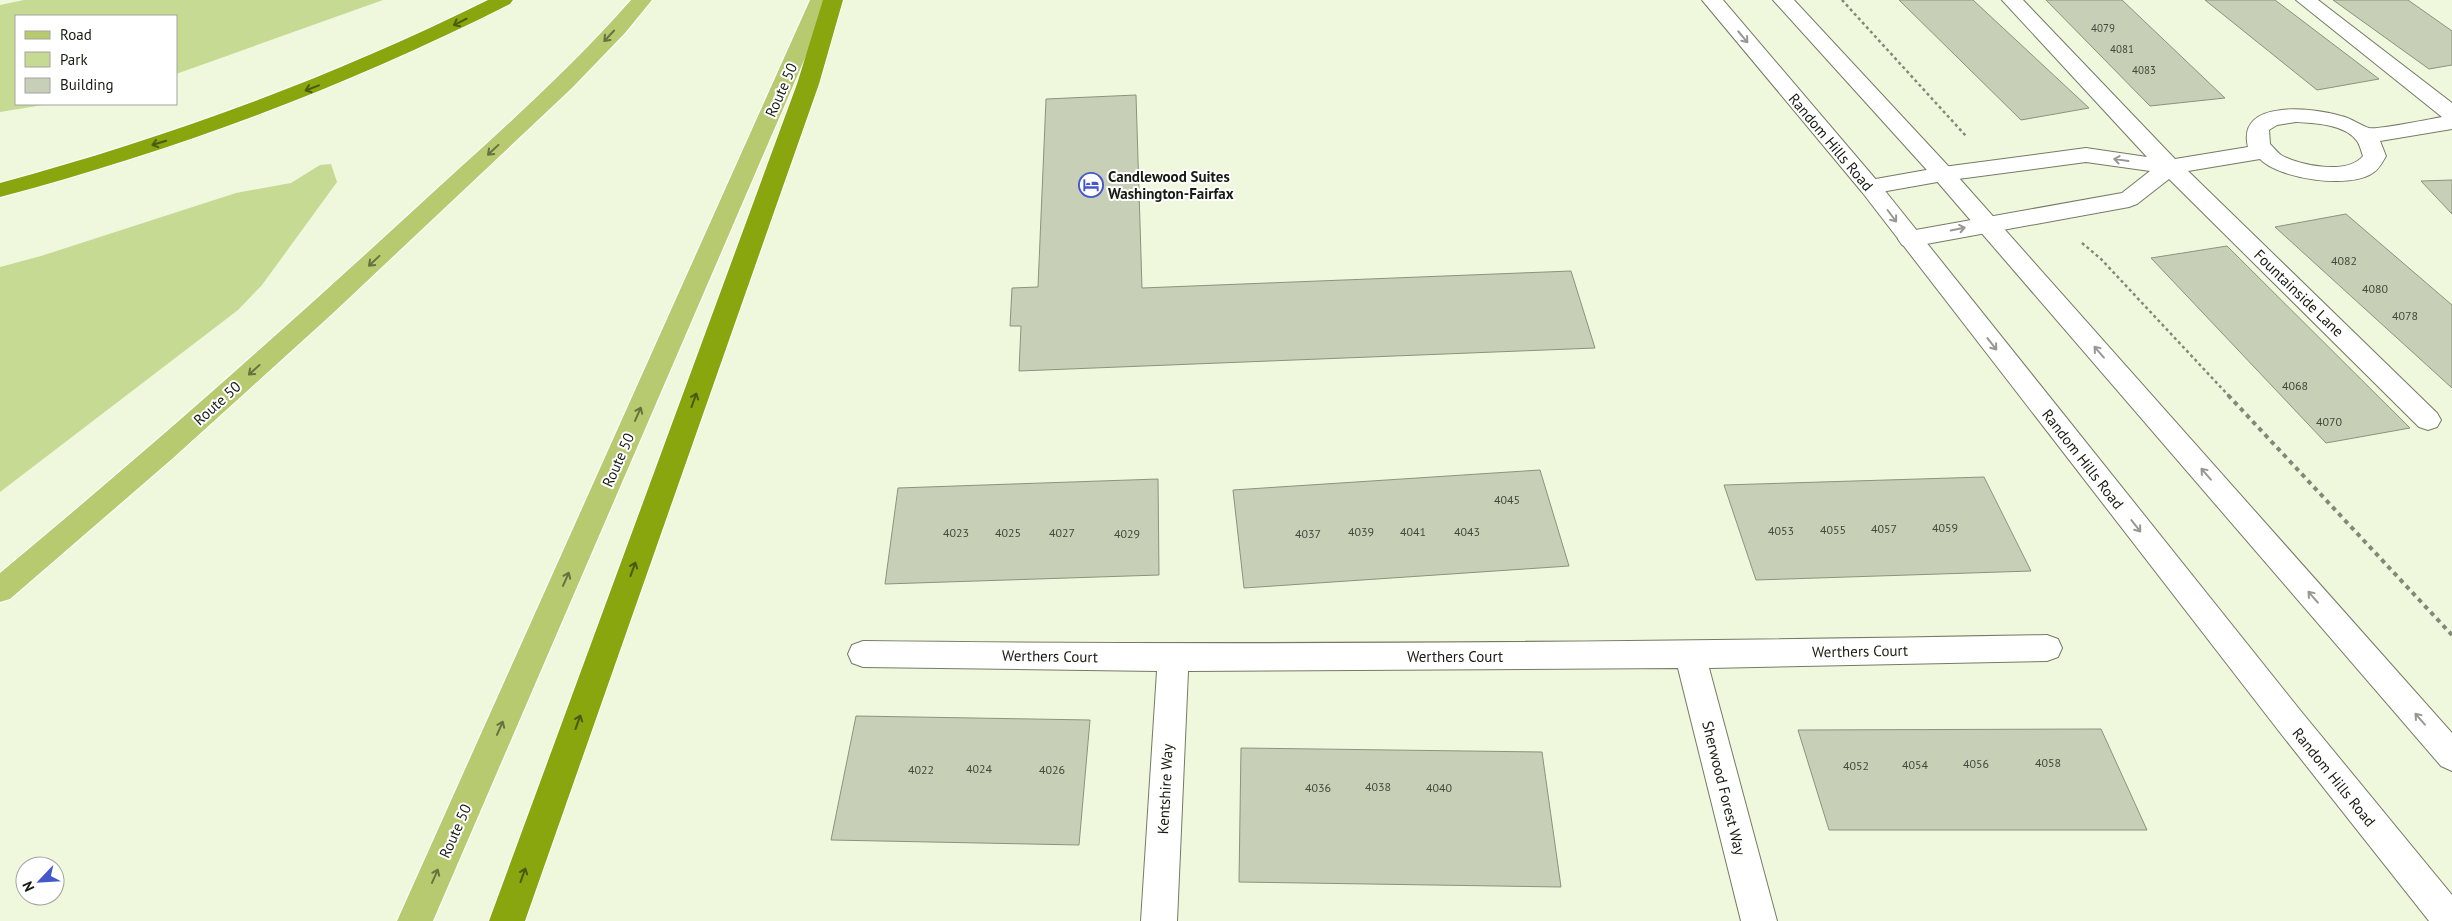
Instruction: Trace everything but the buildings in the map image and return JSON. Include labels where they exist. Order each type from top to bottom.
[{"type":"highway","points":[[0,190],[194,132],[323,84],[437,34],[504,0]]},
{"type":"highway","points":[[507,921],[808,84],[833,0]]},
{"type":"main road","name":"Route 50","points":[[0,590],[192,426],[326,305],[546,100],[642,0]]},
{"type":"main road","name":"Route 50","points":[[415,921],[820,0]]},
{"type":"street","name":"Random Hills Road","points":[[1712,0],[1870,187],[2288,720],[2451,921]]},
{"type":"street","points":[[1783,0],[1943,174],[2452,756]]},
{"type":"street","name":"Fountainside Lane","points":[[2012,0],[2170,167],[2428,420]]},
{"type":"street","points":[[2306,0],[2452,114]]},
{"type":"street","points":[[2281,116],[2311,116],[2355,129],[2366,136],[2374,152],[2373,159],[2362,170],[2346,175],[2304,171],[2288,166],[2261,152],[2256,143],[2258,128],[2270,119],[2281,116]]},
{"type":"street","points":[[2366,136],[2452,122]]},
{"type":"street","points":[[1870,187],[1943,174],[2086,155],[2170,167],[2261,152]]},
{"type":"street","points":[[1910,239],[2129,199],[2170,167]]},
{"type":"street","name":"Werthers Court","points":[[863,654],[1173,658],[1690,655],[2046,648]]},
{"type":"street","name":"Sherwood Forest Way","points":[[1690,655],[1759,921]]},
{"type":"street","name":"Kentshire Way","points":[[1159,921],[1173,658]]},
{"type":"path","points":[[1842,0],[1994,168]]},
{"type":"path","points":[[2044,214],[2101,259],[2452,635]]},
{"type":"green space","points":[[24,0],[383,0],[178,73],[178,15],[15,15],[15,105],[43,105],[0,112],[0,5]]},
{"type":"green space","points":[[331,164],[337,182],[262,285],[238,310],[0,492],[0,267],[41,256],[236,193],[291,183],[320,165]]},
{"type":"place","name":"Candlewood Suites Washington-Fairfax","points":[[1091,185]]}]
